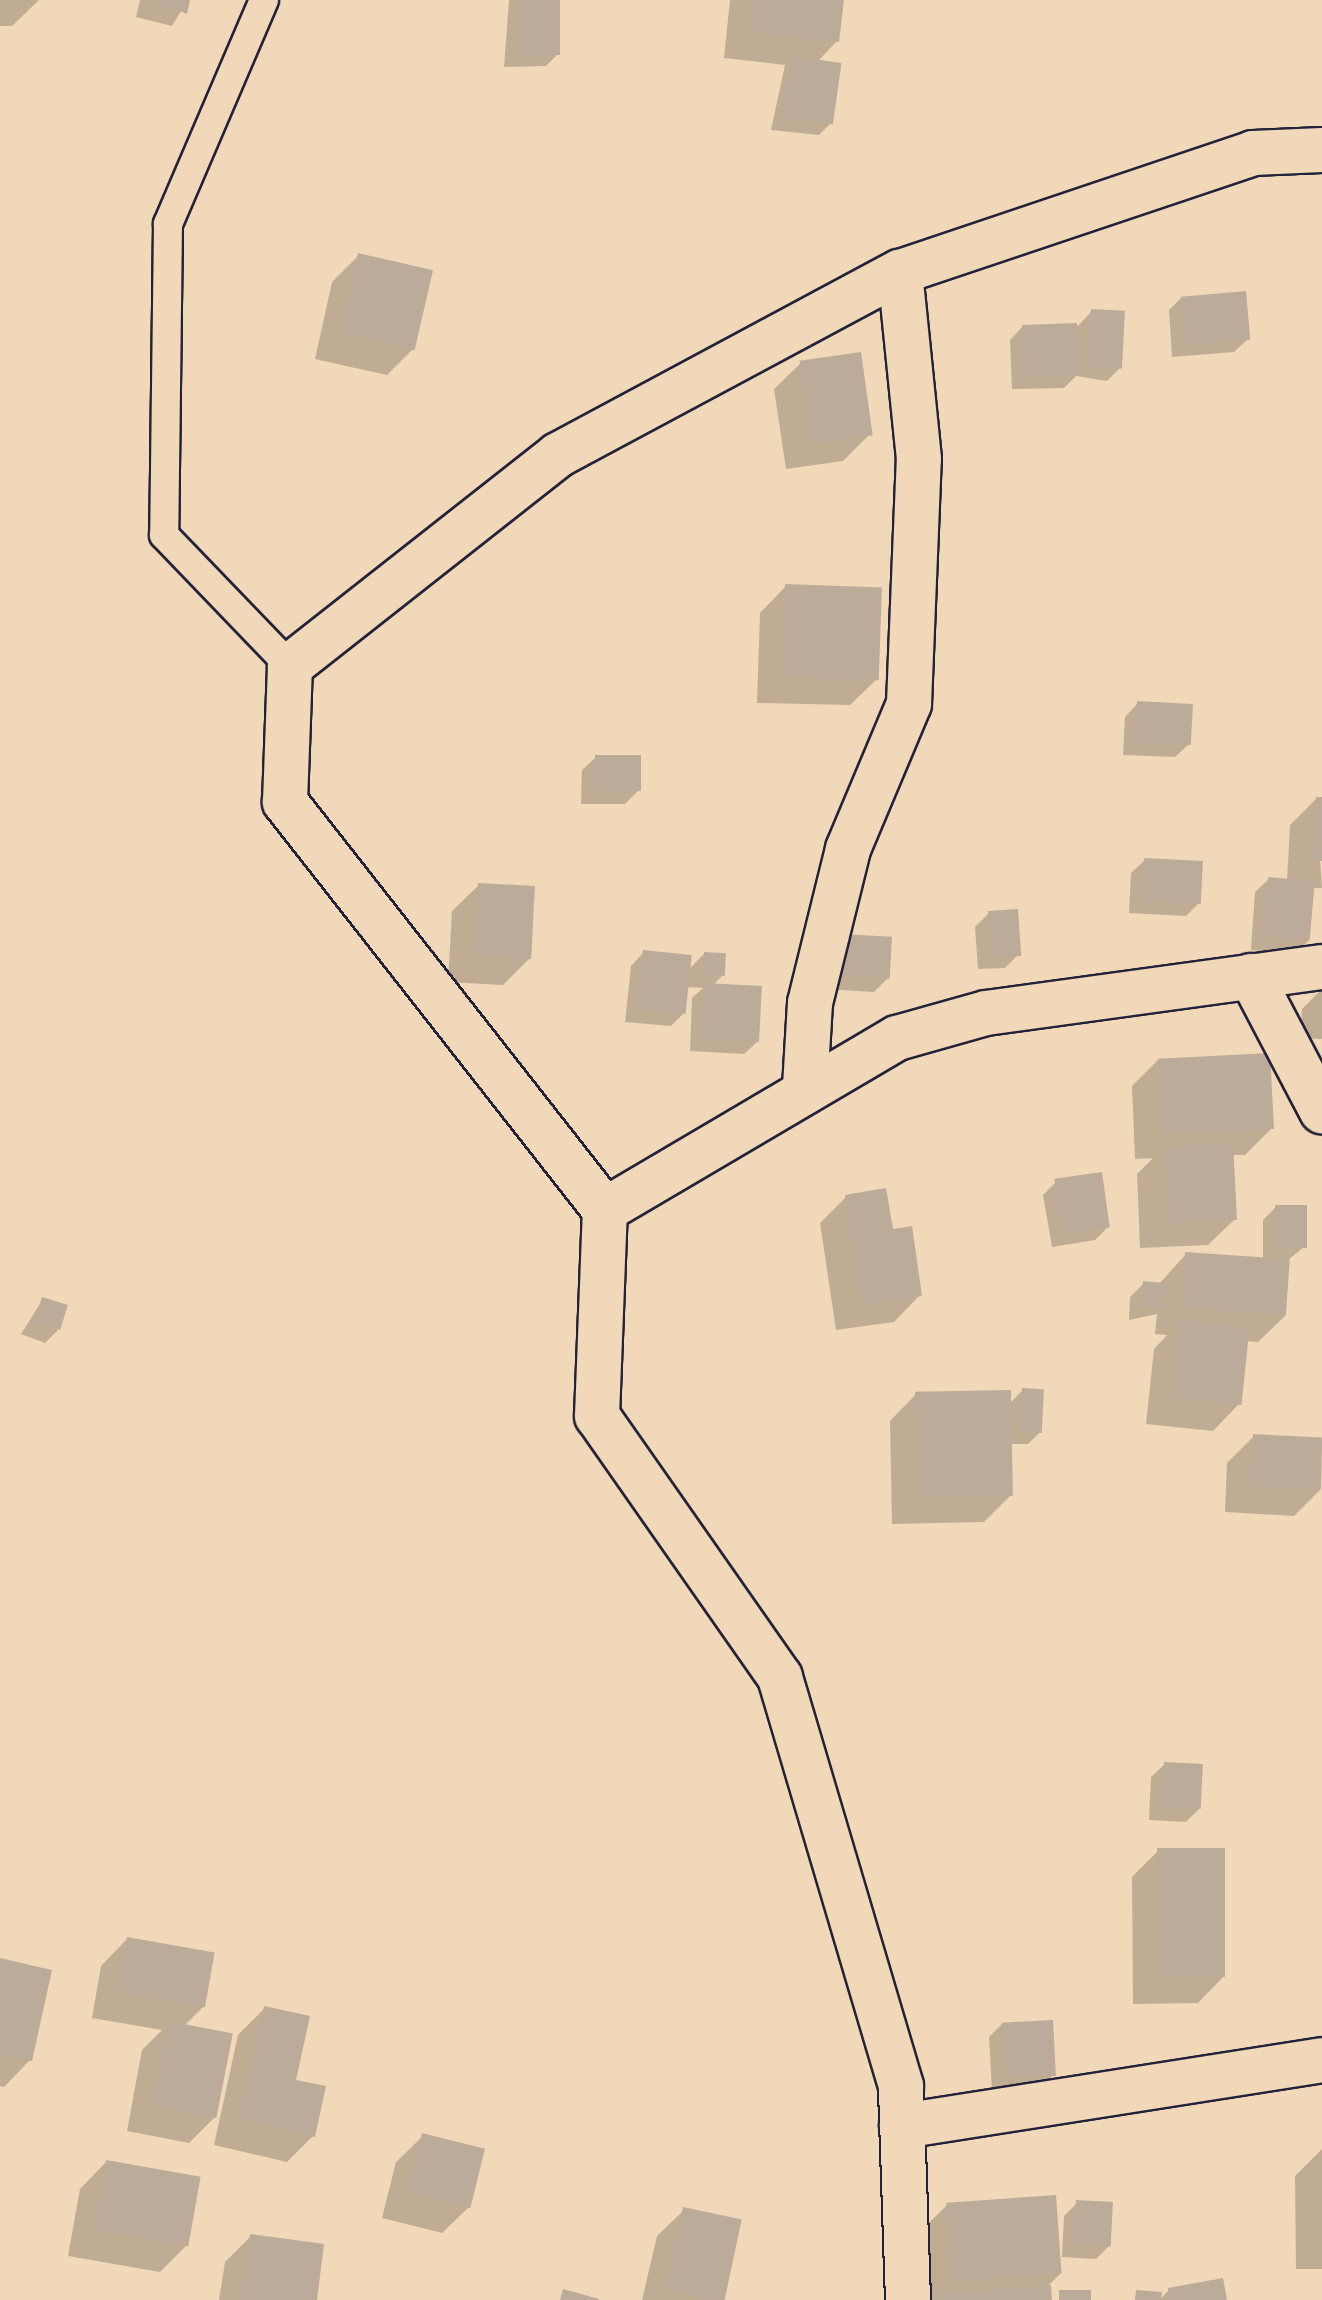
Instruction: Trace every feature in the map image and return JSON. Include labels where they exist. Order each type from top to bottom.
[{"type":"street","points":[[908,2300],[901,2086],[780,1677],[597,1416],[605,1210],[285,802],[290,666],[558,455],[900,272],[1253,153],[1322,150]]},
{"type":"street","points":[[805,1087],[810,1003],[848,849],[909,704],[919,459],[900,272]]},
{"type":"street","points":[[605,1210],[805,1087],[897,1038],[986,1013],[1138,997],[1251,976],[1322,967]]},
{"type":"street","points":[[1251,976],[1322,1111]]},
{"type":"street","points":[[902,2126],[1322,2060]]},
{"type":"lane","points":[[264,0],[168,224],[164,535],[290,666]]},
{"type":"building","points":[[150,0],[190,0],[187,14]]},
{"type":"building","points":[[516,0],[560,0],[560,55],[516,55]]},
{"type":"building","points":[[753,0],[844,0],[839,42],[750,32]]},
{"type":"building","points":[[791,56],[842,63],[833,124],[782,117]]},
{"type":"building","points":[[358,253],[433,270],[415,350],[340,333]]},
{"type":"building","points":[[1246,291],[1250,340],[1186,345],[1181,297]]},
{"type":"building","points":[[1091,309],[1125,311],[1122,369],[1088,367]]},
{"type":"building","points":[[1077,323],[1079,375],[1024,377],[1022,325]]},
{"type":"building","points":[[861,352],[873,435],[811,444],[800,361]]},
{"type":"building","points":[[785,584],[882,587],[879,680],[782,677]]},
{"type":"building","points":[[1137,701],[1193,704],[1191,745],[1135,742]]},
{"type":"building","points":[[595,755],[641,755],[641,791],[595,791]]},
{"type":"building","points":[[1316,797],[1322,797],[1322,861],[1312,861]]},
{"type":"building","points":[[1144,858],[1203,861],[1201,904],[1142,901]]},
{"type":"building","points":[[1268,877],[1315,881],[1310,941],[1263,937]]},
{"type":"building","points":[[478,883],[535,886],[531,959],[474,956]]},
{"type":"building","points":[[1018,909],[1021,956],[991,958],[988,911]]},
{"type":"building","points":[[840,934],[892,937],[890,979],[838,976]]},
{"type":"building","points":[[643,950],[692,955],[686,1014],[637,1009]]},
{"type":"building","points":[[704,952],[726,953],[725,976],[703,975]]},
{"type":"building","points":[[705,983],[762,986],[759,1042],[702,1039]]},
{"type":"building","points":[[1270,1053],[1274,1129],[1162,1135],[1158,1059]]},
{"type":"building","points":[[1233,1143],[1237,1220],[1167,1224],[1163,1147]]},
{"type":"building","points":[[1102,1172],[1110,1227],[1062,1234],[1054,1179]]},
{"type":"building","points":[[886,1188],[893,1229],[912,1226],[922,1296],[862,1305],[845,1195]]},
{"type":"building","points":[[1275,1205],[1307,1205],[1307,1248],[1275,1248]]},
{"type":"building","points":[[1185,1252],[1290,1259],[1286,1315],[1181,1308]]},
{"type":"building","points":[[1143,1281],[1166,1283],[1164,1309],[1141,1307]]},
{"type":"building","points":[[42,1297],[68,1305],[60,1330],[34,1322]]},
{"type":"building","points":[[1179,1320],[1250,1327],[1241,1405],[1171,1398]]},
{"type":"building","points":[[1022,1388],[1044,1389],[1042,1433],[1020,1432]]},
{"type":"building","points":[[1011,1390],[1013,1496],[917,1498],[915,1392]]},
{"type":"building","points":[[1253,1434],[1322,1438],[1319,1490],[1250,1486]]},
{"type":"building","points":[[1164,1762],[1203,1764],[1201,1809],[1162,1807]]},
{"type":"building","points":[[1157,1848],[1225,1848],[1225,1977],[1157,1977]]},
{"type":"building","points":[[127,1937],[215,1952],[205,2008],[117,1992]]},
{"type":"building","points":[[0,1958],[52,1970],[32,2061],[0,2055]]},
{"type":"building","points":[[264,2006],[310,2016],[296,2080],[326,2086],[315,2137],[239,2119]]},
{"type":"building","points":[[1053,2020],[1056,2076],[1005,2079],[1002,2023]]},
{"type":"building","points":[[168,2021],[233,2034],[216,2118],[152,2105]]},
{"type":"building","points":[[422,2133],[485,2149],[470,2208],[407,2192]]},
{"type":"building","points":[[106,2160],[201,2177],[188,2247],[94,2230]]},
{"type":"building","points":[[1056,2195],[1062,2274],[952,2281],[946,2203]]},
{"type":"building","points":[[1076,2200],[1113,2202],[1111,2247],[1074,2245]]},
{"type":"building","points":[[683,2207],[742,2219],[725,2300],[665,2290]]},
{"type":"building","points":[[250,2234],[324,2244],[317,2300],[241,2300]]},
{"type":"building","points":[[1223,2278],[1227,2300],[1170,2300],[1168,2288]]},
{"type":"building","points":[[1051,2285],[1052,2300],[932,2300],[931,2294]]},
{"type":"building","points":[[563,2289],[599,2299],[599,2300],[560,2300]]},
{"type":"building","points":[[1059,2290],[1091,2290],[1091,2300],[1059,2300]]},
{"type":"building","points":[[1136,2290],[1162,2292],[1161,2300],[1135,2300]]}]
